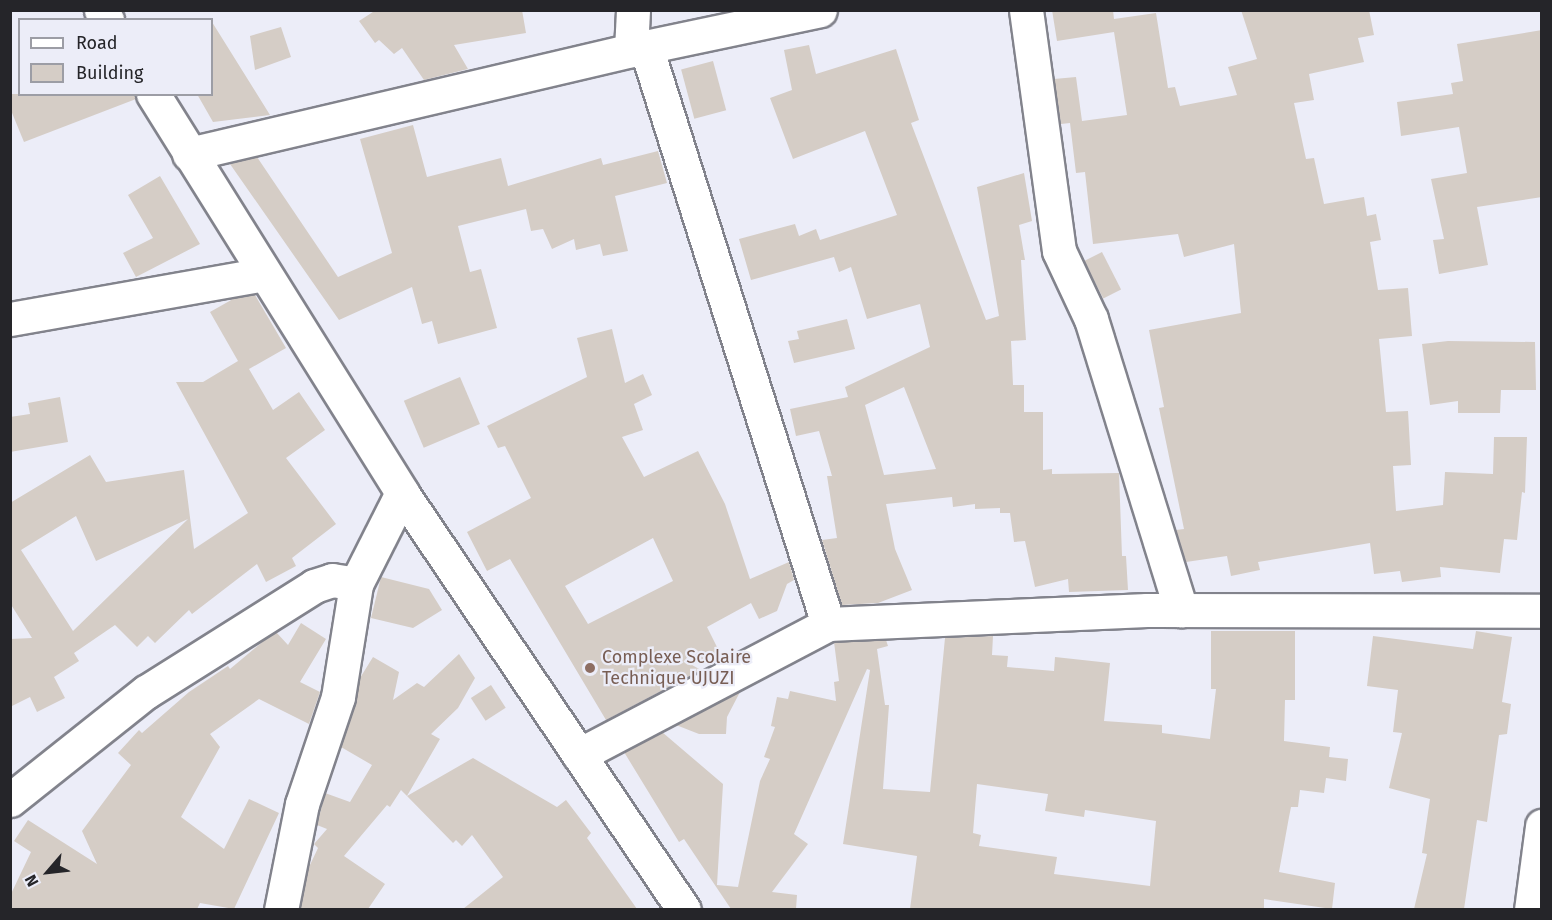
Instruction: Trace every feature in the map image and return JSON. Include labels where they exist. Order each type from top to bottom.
[{"type":"street","points":[[633,10],[638,48],[828,624]]},
{"type":"street","points":[[189,154],[638,48],[820,10]]},
{"type":"street","points":[[1026,10],[1059,251],[1091,319],[1181,610]]},
{"type":"street","points":[[154,96],[402,493],[684,909]]},
{"type":"street","points":[[10,319],[264,274]]},
{"type":"street","points":[[281,909],[302,804],[339,697],[356,584],[402,493]]},
{"type":"street","points":[[10,800],[146,692],[314,585],[332,580],[356,584]]},
{"type":"street","points":[[579,755],[828,624],[1181,610],[1542,611]]},
{"type":"street","points":[[1531,909],[1542,826]]},
{"type":"building","points":[[376,10],[522,10],[526,33],[454,45],[468,69],[424,80],[402,48],[394,54],[379,40],[375,43],[359,21]]},
{"type":"building","points":[[1052,10],[1113,10],[1114,19],[1156,13],[1168,88],[1175,87],[1180,106],[1237,95],[1228,67],[1257,59],[1241,10],[1369,10],[1374,35],[1358,38],[1364,62],[1309,74],[1314,100],[1294,103],[1306,159],[1314,158],[1324,204],[1364,197],[1367,216],[1376,214],[1381,240],[1370,242],[1378,290],[1408,288],[1412,336],[1379,339],[1386,412],[1408,411],[1411,465],[1393,466],[1396,511],[1443,505],[1445,472],[1493,474],[1494,437],[1527,437],[1525,493],[1522,492],[1517,540],[1504,539],[1500,573],[1440,567],[1441,577],[1402,582],[1400,571],[1374,574],[1370,543],[1258,562],[1260,570],[1231,576],[1227,556],[1186,562],[1176,530],[1184,529],[1159,408],[1164,407],[1149,330],[1241,313],[1234,244],[1184,257],[1178,234],[1093,244],[1085,172],[1076,173],[1070,123],[1061,124],[1054,79],[1076,77],[1082,121],[1127,115],[1114,32],[1057,41]]},
{"type":"building","points":[[213,24],[270,115],[213,122],[198,96],[213,96]]},
{"type":"building","points":[[281,27],[291,57],[255,70],[250,36]]},
{"type":"building","points":[[1542,30],[1542,197],[1477,207],[1488,265],[1439,274],[1433,240],[1444,239],[1431,179],[1467,173],[1459,127],[1401,136],[1397,102],[1453,94],[1451,83],[1463,81],[1457,44]]},
{"type":"building","points":[[809,45],[816,74],[896,49],[919,120],[911,123],[986,320],[999,316],[977,187],[1024,173],[1032,221],[1019,225],[1025,260],[1021,260],[1026,340],[1011,341],[1013,385],[1024,385],[1024,412],[1043,412],[1043,470],[1052,469],[1052,474],[1119,473],[1122,556],[1126,556],[1128,590],[1069,592],[1068,579],[1035,587],[1025,541],[1014,542],[1010,513],[1000,513],[1000,508],[975,509],[975,504],[953,507],[952,497],[886,504],[895,549],[912,590],[878,603],[842,605],[822,540],[837,538],[827,476],[832,476],[819,431],[796,436],[790,409],[848,397],[845,387],[930,347],[920,304],[867,319],[851,267],[839,272],[834,257],[751,280],[739,239],[795,224],[799,236],[816,229],[820,240],[897,215],[865,131],[793,159],[770,98],[792,90],[784,50]],"holes":[[[904,387],[936,469],[884,475],[865,405]]]},
{"type":"building","points":[[713,61],[726,110],[694,119],[681,70]]},
{"type":"building","points":[[10,94],[18,94],[18,96],[135,96],[136,99],[24,142],[10,108]]},
{"type":"building","points":[[413,125],[427,177],[501,158],[508,186],[601,158],[603,165],[658,151],[667,183],[615,196],[628,251],[603,256],[600,244],[576,250],[574,239],[552,249],[543,229],[531,231],[526,209],[458,226],[470,272],[481,269],[497,328],[438,344],[432,321],[422,324],[412,287],[339,320],[230,164],[257,157],[338,277],[392,253],[360,139]]},
{"type":"building","points":[[160,176],[200,244],[136,277],[123,253],[153,238],[128,195]]},
{"type":"building","points":[[1102,252],[1121,289],[1103,299],[1084,261]]},
{"type":"building","points":[[255,295],[286,348],[249,369],[273,410],[299,392],[325,430],[286,458],[336,524],[292,558],[296,566],[266,582],[257,564],[192,614],[189,610],[155,643],[148,636],[137,647],[115,625],[74,653],[79,661],[54,677],[65,698],[37,712],[30,697],[10,707],[10,639],[32,638],[10,603],[10,503],[90,455],[106,482],[184,470],[194,549],[248,513],[176,382],[203,382],[238,361],[210,312],[233,299]],"holes":[[[76,516],[96,561],[188,519],[73,631],[21,550]]]},
{"type":"building","points":[[847,319],[855,349],[794,363],[788,341],[799,339],[797,331]]},
{"type":"building","points":[[612,329],[625,383],[643,374],[652,395],[634,404],[643,430],[622,437],[644,477],[698,451],[725,504],[750,579],[789,562],[794,580],[787,584],[777,611],[759,619],[751,603],[707,627],[719,651],[692,665],[701,670],[606,720],[510,559],[487,571],[467,532],[531,498],[505,446],[498,448],[487,426],[587,377],[577,338]],"holes":[[[653,538],[673,581],[588,624],[565,586]]]},
{"type":"building","points":[[1448,341],[1535,342],[1536,390],[1501,390],[1500,413],[1458,413],[1458,401],[1430,405],[1422,344]]},
{"type":"building","points":[[460,377],[480,424],[424,448],[404,401]]},
{"type":"building","points":[[60,397],[68,442],[10,452],[10,417],[30,414],[28,403]]},
{"type":"building","points":[[381,577],[429,589],[442,610],[413,628],[371,618]]},
{"type":"building","points":[[301,623],[326,639],[300,682],[320,692],[309,724],[259,699],[210,734],[220,747],[181,817],[224,849],[249,799],[279,813],[234,909],[200,903],[197,909],[10,909],[10,896],[31,852],[14,841],[28,820],[97,864],[82,831],[131,765],[118,753],[139,730],[142,733],[189,692],[228,666],[230,669],[276,632],[288,645]]},
{"type":"building","points":[[1211,631],[1295,631],[1295,700],[1285,700],[1284,741],[1330,747],[1329,757],[1348,759],[1346,781],[1326,778],[1324,793],[1300,790],[1298,807],[1291,807],[1279,872],[1335,883],[1332,909],[1264,899],[1264,909],[910,909],[917,856],[843,844],[870,670],[867,669],[794,834],[808,844],[772,892],[797,895],[796,909],[731,909],[684,839],[679,842],[624,752],[662,732],[723,784],[717,885],[738,887],[760,781],[770,759],[764,757],[775,727],[771,726],[777,697],[788,699],[790,691],[836,701],[834,682],[839,681],[834,642],[886,640],[888,646],[877,649],[885,705],[889,705],[883,789],[930,792],[945,638],[993,636],[992,655],[1008,656],[1007,667],[1054,671],[1055,657],[1110,663],[1104,721],[1162,725],[1162,733],[1210,739],[1216,689],[1211,689]],"holes":[[[977,784],[1048,794],[1045,811],[1084,817],[1085,810],[1156,821],[1150,886],[1054,874],[1057,857],[979,846],[981,835],[973,833]]]},
{"type":"building","points":[[1476,631],[1512,637],[1502,702],[1511,704],[1507,734],[1499,735],[1487,822],[1477,820],[1464,909],[1414,909],[1427,854],[1422,853],[1430,799],[1389,788],[1402,733],[1393,732],[1398,690],[1367,686],[1373,636],[1473,649]]},
{"type":"building","points":[[459,654],[475,678],[458,708],[431,734],[440,739],[407,796],[401,790],[390,807],[387,805],[344,856],[385,884],[368,909],[300,909],[309,867],[318,848],[314,844],[327,829],[317,825],[325,793],[350,802],[372,765],[341,747],[360,678],[373,657],[399,672],[393,700],[417,683],[424,687]]},
{"type":"building","points":[[491,685],[506,708],[486,721],[471,698]]},
{"type":"building","points":[[740,692],[727,717],[726,734],[699,734],[676,725]]},
{"type":"building","points":[[473,758],[557,807],[566,800],[591,833],[587,838],[637,909],[463,909],[503,877],[472,835],[462,846],[456,840],[453,843],[407,796]]},
{"type":"place","name":"Complexe Scolaire Technique UJUZI","points":[[590,668]]}]
